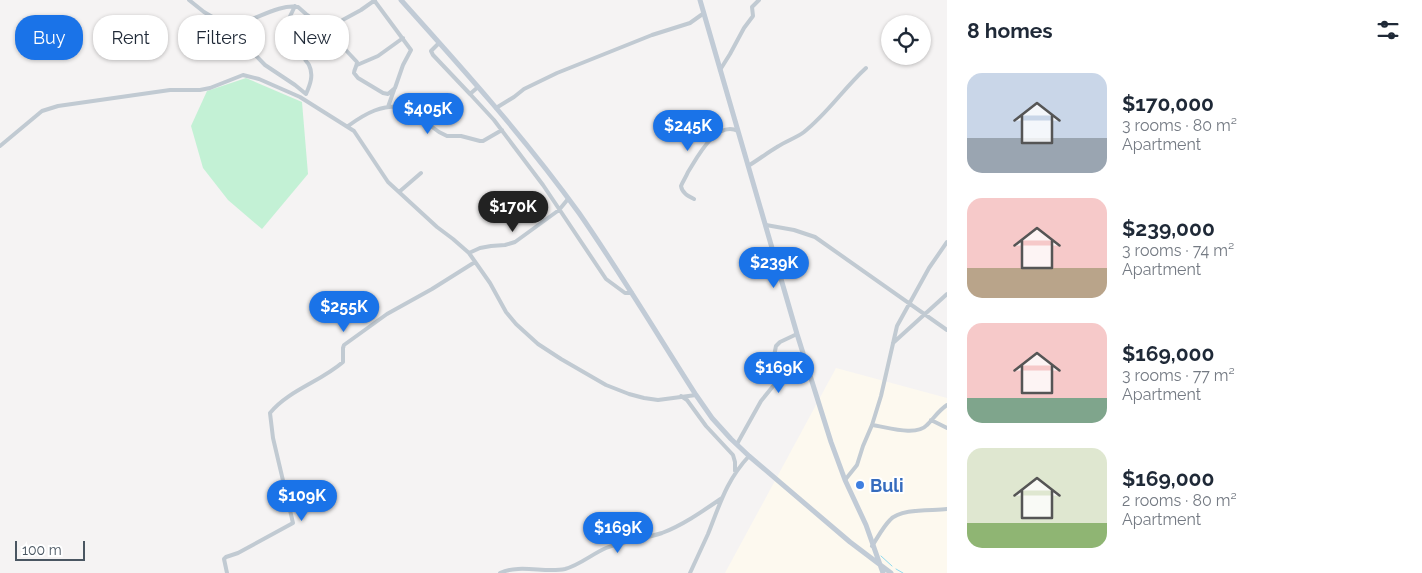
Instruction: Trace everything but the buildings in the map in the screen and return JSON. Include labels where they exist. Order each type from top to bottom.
[{"type":"main road","points":[[401,0],[528,146],[568,199],[632,293],[712,418],[748,456],[850,542],[891,573]]},
{"type":"main road","points":[[700,0],[797,334],[831,442],[845,480],[866,525],[883,573]]},
{"type":"street","points":[[189,0],[210,15]]},
{"type":"street","points":[[295,0],[297,6],[307,15]]},
{"type":"street","points":[[349,17],[374,0],[411,50],[403,64],[388,107]]},
{"type":"street","points":[[720,70],[753,16],[752,7],[759,0]]},
{"type":"street","points":[[262,15],[297,6]]},
{"type":"street","points":[[292,15],[297,6]]},
{"type":"street","points":[[496,108],[524,89],[557,73],[652,35],[690,23],[704,13]]},
{"type":"street","points":[[394,88],[388,94],[383,93],[358,78],[354,70],[357,65],[378,56],[403,38]]},
{"type":"street","points":[[439,43],[431,52],[433,55],[502,130],[606,279],[625,293],[632,293]]},
{"type":"street","points":[[349,53],[357,62],[357,65]]},
{"type":"street","points":[[260,60],[295,84],[305,97]]},
{"type":"street","points":[[305,60],[310,67],[312,78],[305,97]]},
{"type":"street","points":[[748,167],[778,146],[805,131],[829,109],[850,83],[866,68]]},
{"type":"street","points":[[0,146],[45,110],[58,106],[170,90],[200,90],[242,76],[259,79],[305,97],[354,131],[388,182],[469,254],[490,283],[506,312],[524,332],[551,353],[606,385],[628,394],[658,400],[696,395]]},
{"type":"street","points":[[470,94],[478,87]]},
{"type":"street","points":[[348,126],[367,113],[388,107],[405,107],[447,136],[461,136],[480,142],[502,130]]},
{"type":"street","points":[[694,199],[685,194],[681,186],[697,155],[719,132],[730,128],[738,131]]},
{"type":"street","points":[[399,192],[421,173]]},
{"type":"street","points":[[469,254],[486,247],[516,242],[559,210],[568,199]]},
{"type":"street","points":[[766,225],[794,230],[814,237],[947,330]]},
{"type":"street","points":[[845,480],[856,465],[872,424],[881,396],[897,326],[947,242]]},
{"type":"street","points":[[227,573],[224,559],[226,557],[238,553],[293,523],[273,438],[270,413],[278,403],[329,373],[343,362],[344,345],[387,314],[475,262]]},
{"type":"street","points":[[892,345],[947,294]]},
{"type":"street","points":[[737,444],[761,401],[774,385],[776,346],[797,334]]},
{"type":"street","points":[[681,396],[687,400],[706,426],[733,455],[735,462],[734,473]]},
{"type":"street","points":[[872,424],[909,431],[924,428],[947,405]]},
{"type":"street","points":[[931,420],[947,428]]},
{"type":"street","points":[[690,573],[734,473],[748,456]]},
{"type":"street","points":[[500,573],[512,570],[563,570],[620,543],[652,536],[671,529],[722,498]]},
{"type":"street","points":[[872,546],[890,520],[895,516],[913,511],[947,508]]},
{"type":"shaded area","name":"Buli","points":[[836,368],[947,398],[947,573],[725,573]]},
{"type":"green space","points":[[246,78],[302,102],[308,174],[262,229],[228,200],[203,168],[191,126],[207,91]]},
{"type":"waterway","points":[[881,556],[892,566]]},
{"type":"waterway","points":[[896,569],[903,573]]},
{"type":"place","name":"Buli","points":[[860,485]]}]
